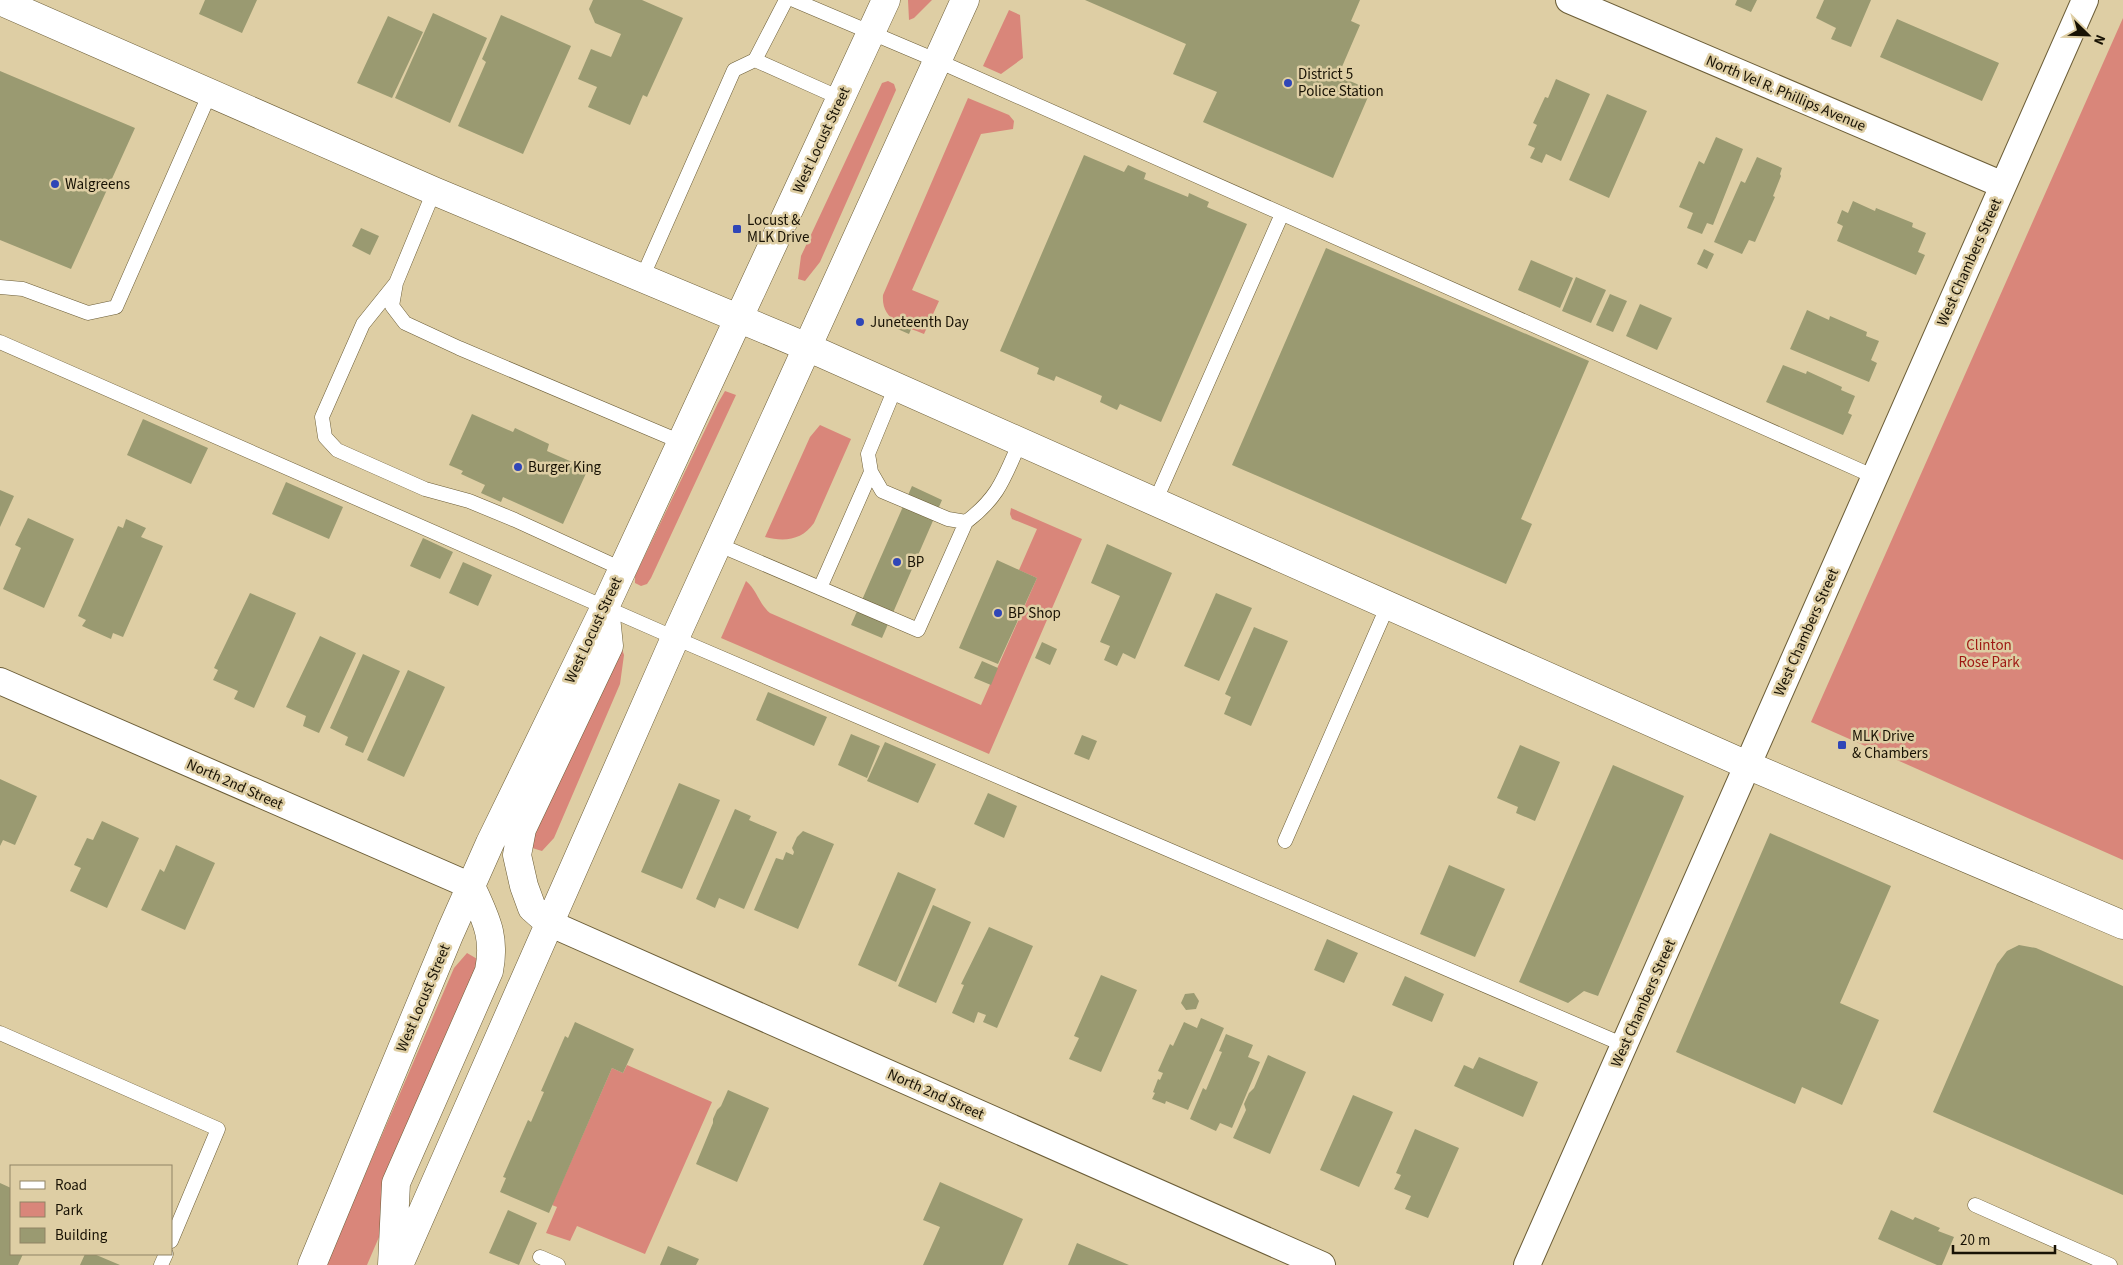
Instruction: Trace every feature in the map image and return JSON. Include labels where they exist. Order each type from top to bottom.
[{"type":"main road","name":"West Locust Street","points":[[312,1265],[490,843],[605,607],[886,0]]},
{"type":"main road","points":[[399,1265],[717,544],[965,0]]},
{"type":"main road","points":[[0,2],[434,191],[807,347],[1747,765],[2123,925]]},
{"type":"main road","points":[[550,922],[532,908],[524,886],[517,855],[522,829],[609,646],[605,607]]},
{"type":"main road","points":[[392,1265],[396,1183],[489,970],[492,952],[489,927],[471,886]]},
{"type":"street","name":"North Vel R. Phillips Avenue","points":[[1570,0],[2003,185]]},
{"type":"street","name":"West Chambers Street","points":[[1527,1265],[2085,0]]},
{"type":"street","name":"North 2nd Street","points":[[0,681],[471,886]]},
{"type":"street","name":"North 2nd Street","points":[[550,922],[1322,1265]]},
{"type":"lane","points":[[642,278],[734,70],[755,60],[786,0]]},
{"type":"lane","points":[[794,0],[938,61],[1874,477]]},
{"type":"lane","points":[[755,60],[840,98]]},
{"type":"lane","points":[[0,287],[23,289],[88,314],[116,307],[210,93]]},
{"type":"lane","points":[[434,191],[396,283],[392,306],[405,323],[458,348],[681,442]]},
{"type":"lane","points":[[1155,502],[1282,214]]},
{"type":"lane","points":[[396,283],[363,324],[322,417],[325,437],[337,450],[416,485],[469,501],[516,520],[622,569]]},
{"type":"lane","points":[[0,342],[675,638],[1624,1045]]},
{"type":"lane","points":[[896,386],[868,454],[871,472],[882,491],[948,519],[966,522]]},
{"type":"lane","points":[[717,544],[918,630],[966,522],[983,509],[998,492],[1020,442]]},
{"type":"lane","points":[[820,588],[871,472]]},
{"type":"lane","points":[[1285,841],[1388,605]]},
{"type":"lane","points":[[0,1032],[218,1129],[172,1238]]},
{"type":"lane","points":[[1975,1205],[2110,1265]]},
{"type":"lane","points":[[540,1257],[558,1265]]},
{"type":"green space","points":[[908,0],[932,0],[914,18],[909,20]]},
{"type":"green space","points":[[1009,10],[1020,15],[1023,58],[1001,74],[983,66]]},
{"type":"green space","name":"Clinton Rose Park","points":[[2123,18],[2123,860],[1811,722]]},
{"type":"green space","points":[[888,81],[894,84],[896,90],[820,262],[805,281],[798,279],[801,256],[882,83]]},
{"type":"green space","points":[[968,98],[1009,115],[1014,121],[1013,129],[981,134],[912,290],[939,301],[924,334],[902,325],[890,317],[883,304],[883,295]]},
{"type":"green space","points":[[725,391],[736,395],[651,578],[647,584],[641,586],[635,583],[635,576]]},
{"type":"green space","points":[[820,425],[851,439],[814,523],[804,533],[792,538],[765,537],[810,437]]},
{"type":"green space","points":[[1011,508],[1082,539],[989,754],[721,638],[746,581],[770,613],[981,705],[1037,578],[1019,570],[1037,529],[1012,519],[1010,514]]},
{"type":"green space","points":[[622,649],[624,655],[620,684],[554,838],[542,851],[529,847],[535,827],[616,652]]},
{"type":"green space","points":[[467,953],[479,960],[383,1219],[379,1237],[367,1265],[326,1265],[454,968]]},
{"type":"green space","points":[[627,1065],[712,1102],[645,1254],[577,1226],[570,1241],[546,1233],[557,1207],[552,1205],[612,1068],[623,1073]]},
{"type":"building","points":[[205,0],[257,0],[242,33],[199,14]]},
{"type":"building","points":[[593,0],[642,0],[683,18],[647,97],[643,95],[630,125],[588,107],[597,87],[578,79],[591,49],[611,57],[621,34],[595,23],[589,9]]},
{"type":"building","name":"District 5 Police Station","points":[[1085,0],[1360,0],[1351,21],[1360,25],[1338,76],[1371,90],[1333,178],[1203,122],[1217,92],[1173,74],[1186,44]]},
{"type":"building","points":[[1737,0],[1757,0],[1751,12],[1735,5]]},
{"type":"building","points":[[1824,0],[1871,0],[1851,47],[1831,39],[1836,28],[1816,18]]},
{"type":"building","points":[[433,13],[487,38],[450,123],[395,98]]},
{"type":"building","points":[[501,15],[571,46],[523,154],[458,126],[486,62],[482,59]]},
{"type":"building","points":[[388,16],[423,32],[392,98],[357,83]]},
{"type":"building","points":[[1897,19],[1999,63],[1982,101],[1880,57]]},
{"type":"building","name":"Walgreens","points":[[0,71],[135,128],[71,269],[0,240]]},
{"type":"building","points":[[1556,79],[1590,94],[1561,161],[1546,154],[1542,163],[1530,158],[1535,148],[1528,145],[1537,125],[1533,123],[1545,97],[1548,98]]},
{"type":"building","points":[[1607,94],[1647,111],[1609,198],[1569,180]]},
{"type":"building","points":[[1716,137],[1743,149],[1713,225],[1707,223],[1702,234],[1687,228],[1693,213],[1679,207],[1699,161],[1704,164]]},
{"type":"building","points":[[1084,155],[1124,172],[1128,165],[1146,173],[1144,179],[1188,197],[1189,193],[1209,202],[1207,207],[1247,224],[1161,422],[1120,404],[1117,410],[1100,402],[1102,396],[1056,376],[1054,381],[1037,374],[1039,368],[1000,351]]},
{"type":"building","points":[[1757,157],[1782,168],[1781,176],[1773,196],[1775,197],[1755,242],[1749,240],[1742,254],[1714,242],[1741,181],[1745,183]]},
{"type":"building","points":[[1853,201],[1875,211],[1876,208],[1913,223],[1912,227],[1926,233],[1918,252],[1925,255],[1916,275],[1837,241],[1843,226],[1837,223],[1842,210],[1848,213]]},
{"type":"building","points":[[361,228],[379,236],[370,255],[352,246]]},
{"type":"building","points":[[1326,248],[1589,361],[1521,519],[1532,524],[1506,584],[1232,465]]},
{"type":"building","points":[[1704,249],[1714,254],[1707,269],[1697,264]]},
{"type":"building","points":[[1531,260],[1573,278],[1560,308],[1518,290]]},
{"type":"building","points":[[1576,277],[1606,290],[1591,323],[1562,311]]},
{"type":"building","points":[[1610,294],[1627,301],[1613,332],[1596,325]]},
{"type":"building","points":[[1640,304],[1672,318],[1657,350],[1626,336]]},
{"type":"building","points":[[1807,310],[1829,320],[1830,316],[1867,332],[1866,336],[1879,341],[1871,360],[1877,363],[1869,382],[1790,349]]},
{"type":"building","points":[[897,320],[912,327],[909,334],[893,327]]},
{"type":"building","points":[[1783,365],[1806,374],[1807,371],[1842,387],[1841,390],[1855,396],[1848,413],[1852,415],[1843,435],[1766,402]]},
{"type":"building","name":"Burger King","points":[[472,414],[513,432],[515,428],[549,444],[547,451],[588,469],[563,524],[503,497],[501,502],[481,493],[485,485],[461,474],[463,471],[449,465]]},
{"type":"building","points":[[143,419],[208,448],[191,484],[127,455]]},
{"type":"building","points":[[286,482],[343,507],[329,539],[272,514]]},
{"type":"building","name":"BP","points":[[912,486],[942,500],[882,638],[851,625]]},
{"type":"building","points":[[0,490],[14,496],[0,527]]},
{"type":"building","points":[[28,518],[74,539],[44,608],[3,589],[21,548],[15,545]]},
{"type":"building","points":[[126,519],[146,528],[141,537],[163,546],[123,637],[113,633],[111,639],[82,626],[86,620],[78,616],[118,526],[123,528]]},
{"type":"building","points":[[423,538],[453,552],[440,579],[410,566]]},
{"type":"building","points":[[1107,544],[1172,573],[1135,659],[1123,653],[1117,666],[1104,660],[1110,646],[1100,642],[1120,596],[1091,583]]},
{"type":"building","name":"BP Shop","points":[[997,560],[1037,578],[998,664],[959,648]]},
{"type":"building","points":[[463,562],[492,575],[478,606],[449,593]]},
{"type":"building","points":[[250,593],[296,613],[254,708],[234,699],[238,691],[213,680],[218,670],[214,668]]},
{"type":"building","points":[[1216,593],[1252,608],[1219,681],[1184,666]]},
{"type":"building","points":[[1254,627],[1288,641],[1251,726],[1224,714],[1231,697],[1225,694]]},
{"type":"building","points":[[320,636],[356,653],[319,733],[303,726],[306,716],[286,707]]},
{"type":"building","points":[[1042,642],[1057,649],[1050,665],[1035,658]]},
{"type":"building","points":[[363,654],[400,671],[363,753],[345,745],[348,737],[330,728]]},
{"type":"building","points":[[982,661],[998,668],[991,685],[974,678]]},
{"type":"building","points":[[408,670],[445,687],[404,777],[367,760]]},
{"type":"building","points":[[768,692],[827,717],[814,746],[756,720]]},
{"type":"building","points":[[851,734],[880,746],[867,778],[838,765]]},
{"type":"building","points":[[1082,735],[1097,741],[1089,760],[1074,754]]},
{"type":"building","points":[[885,742],[936,764],[918,803],[867,781]]},
{"type":"building","points":[[1520,745],[1560,762],[1535,821],[1516,813],[1518,807],[1497,798]]},
{"type":"building","points":[[1613,765],[1684,796],[1598,996],[1584,991],[1568,1003],[1519,982]]},
{"type":"building","points":[[0,779],[37,796],[15,845],[3,840],[0,846]]},
{"type":"building","points":[[679,783],[720,800],[682,889],[641,872]]},
{"type":"building","points":[[988,793],[1017,806],[1004,838],[974,824]]},
{"type":"building","points":[[735,809],[751,816],[749,820],[777,832],[744,909],[719,898],[715,908],[696,899]]},
{"type":"building","points":[[102,821],[139,838],[107,908],[70,891],[81,868],[74,865],[87,838],[93,840]]},
{"type":"building","points":[[803,831],[834,844],[798,929],[754,910],[776,858],[783,860],[786,852],[793,855],[792,848],[797,837]]},
{"type":"building","points":[[1770,833],[1891,886],[1840,1003],[1879,1020],[1842,1105],[1802,1087],[1795,1104],[1676,1052]]},
{"type":"building","points":[[176,845],[215,863],[185,930],[141,910],[160,869],[164,872]]},
{"type":"building","points":[[1449,865],[1505,889],[1475,957],[1420,934]]},
{"type":"building","points":[[898,872],[936,889],[896,982],[858,965]]},
{"type":"building","points":[[933,905],[971,922],[936,1003],[898,986]]},
{"type":"building","points":[[989,927],[1033,946],[997,1028],[983,1022],[986,1015],[978,1012],[974,1023],[952,1013],[964,985],[961,984]]},
{"type":"building","points":[[1327,939],[1358,953],[1344,983],[1314,970]]},
{"type":"building","points":[[2019,945],[2036,948],[2123,986],[2123,1195],[1933,1112],[1997,964],[2007,951]]},
{"type":"building","points":[[1101,975],[1137,990],[1101,1072],[1069,1059],[1079,1038],[1074,1036]]},
{"type":"building","points":[[1405,976],[1444,994],[1432,1022],[1392,1005]]},
{"type":"building","points":[[1194,993],[1199,1001],[1196,1009],[1186,1010],[1181,1003],[1185,994]]},
{"type":"building","points":[[1201,1018],[1224,1028],[1188,1110],[1166,1101],[1165,1104],[1152,1099],[1158,1079],[1160,1080],[1163,1073],[1158,1071],[1170,1044],[1173,1046],[1184,1022],[1197,1028]]},
{"type":"building","points":[[575,1022],[634,1049],[623,1073],[612,1068],[549,1213],[500,1192],[506,1178],[503,1177],[528,1120],[531,1122],[544,1092],[541,1091],[565,1036],[568,1038]]},
{"type":"building","points":[[1226,1034],[1253,1045],[1248,1057],[1260,1062],[1232,1128],[1220,1123],[1216,1131],[1190,1119],[1203,1088],[1206,1090],[1222,1052],[1219,1051]]},
{"type":"building","points":[[1268,1055],[1306,1072],[1270,1154],[1233,1138],[1246,1110],[1244,1104],[1249,1093],[1254,1088]]},
{"type":"building","points":[[1479,1057],[1538,1082],[1523,1117],[1454,1086],[1464,1065],[1473,1069]]},
{"type":"building","points":[[728,1090],[769,1108],[737,1182],[696,1164],[713,1119]]},
{"type":"building","points":[[1353,1095],[1393,1112],[1359,1187],[1320,1170]]},
{"type":"building","points":[[1415,1129],[1459,1148],[1428,1218],[1405,1209],[1411,1196],[1394,1189],[1401,1175],[1396,1173]]},
{"type":"building","points":[[940,1182],[1023,1219],[1003,1265],[923,1265],[940,1227],[923,1220]]},
{"type":"building","points":[[0,1183],[10,1188],[10,1255],[23,1255],[18,1265],[0,1265]]},
{"type":"building","points":[[508,1210],[537,1223],[519,1265],[489,1253]]},
{"type":"building","points":[[1891,1210],[1913,1220],[1915,1217],[1940,1228],[1938,1231],[1954,1237],[1942,1265],[1937,1265],[1878,1239]]},
{"type":"building","points":[[1077,1243],[1129,1265],[1068,1265]]},
{"type":"building","points":[[668,1246],[699,1259],[696,1265],[660,1265]]},
{"type":"building","points":[[85,1255],[96,1255],[120,1265],[80,1265]]},
{"type":"place","name":"District 5 Police Station","points":[[1288,83]]},
{"type":"place","name":"Walgreens","points":[[55,184]]},
{"type":"place","name":"Locust & MLK Drive","points":[[737,229]]},
{"type":"place","name":"Juneteenth Day","points":[[860,322]]},
{"type":"place","name":"Burger King","points":[[518,467]]},
{"type":"place","name":"BP","points":[[897,562]]},
{"type":"place","name":"BP Shop","points":[[998,613]]},
{"type":"place","name":"MLK Drive & Chambers","points":[[1842,745]]}]
